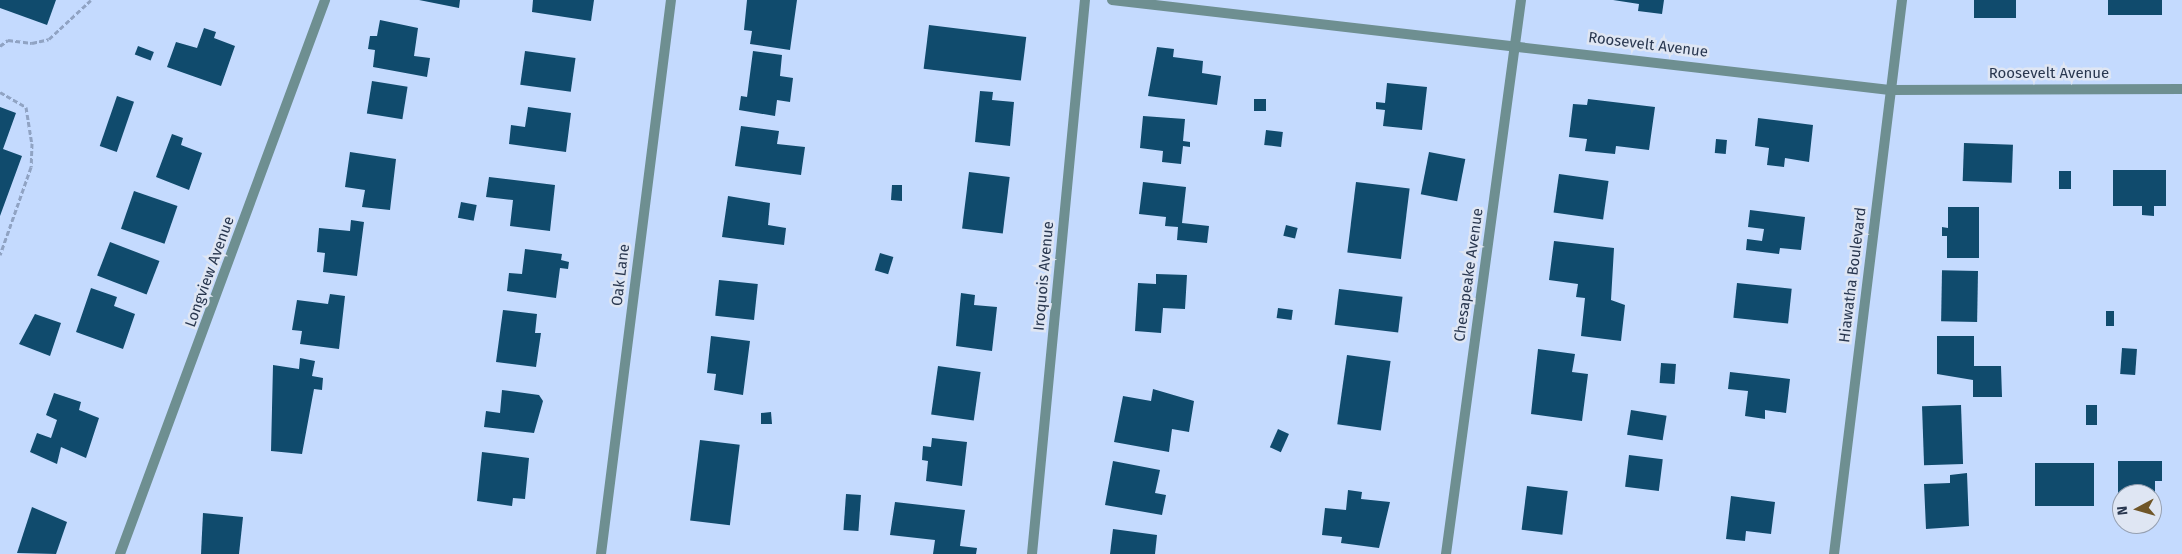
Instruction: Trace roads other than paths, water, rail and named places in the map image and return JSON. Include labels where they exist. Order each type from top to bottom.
[{"type":"street","name":"Longview Avenue","points":[[120,554],[325,0]]},
{"type":"street","name":"Oak Lane","points":[[601,554],[671,0]]},
{"type":"street","name":"Iroquois Avenue","points":[[1032,554],[1085,0]]},
{"type":"street","name":"Roosevelt Avenue","points":[[1112,0],[1515,45],[1890,90],[2182,89]]},
{"type":"street","name":"Chesapeake Avenue","points":[[1446,554],[1521,0]]},
{"type":"street","name":"Hiawatha Boulevard","points":[[1834,554],[1902,0]]}]
